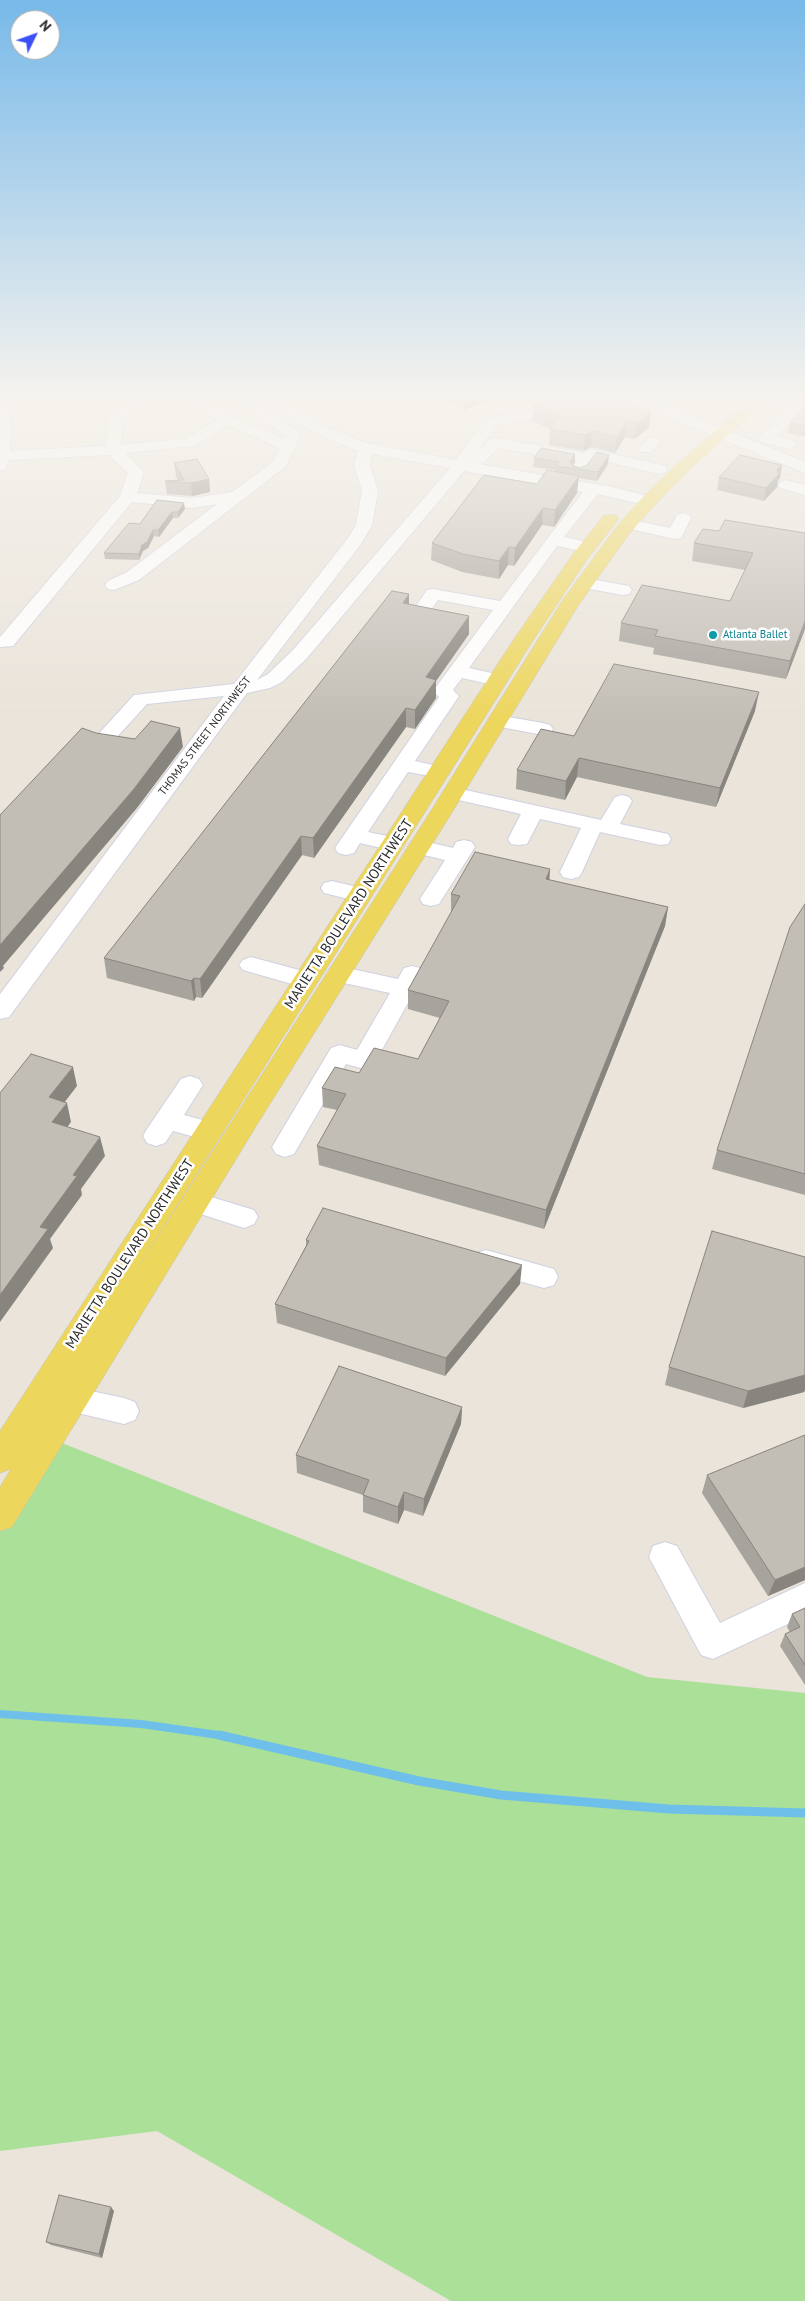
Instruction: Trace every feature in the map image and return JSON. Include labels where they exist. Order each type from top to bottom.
[{"type":"main road","name":"MARIETTA BOULEVARD NORTHWEST","points":[[5,1443],[362,895],[498,680],[587,547],[631,507]]},
{"type":"main road","points":[[0,1516],[194,1202],[497,721],[585,583],[628,524],[636,507]]},
{"type":"street","points":[[0,642],[7,642],[119,507]]},
{"type":"street","points":[[114,585],[133,576],[223,507]]},
{"type":"street","name":"THOMAS STREET NORTHWEST","points":[[0,1011],[241,689],[356,540],[364,525],[367,507]]},
{"type":"street","points":[[100,744],[141,699],[241,689],[263,684],[276,678],[300,654],[425,507]]},
{"type":"street","points":[[503,607],[433,594],[420,613],[475,623],[503,607],[552,540],[579,507]]},
{"type":"street","points":[[628,524],[675,534],[683,518]]},
{"type":"street","points":[[552,540],[587,547]]},
{"type":"street","points":[[585,583],[623,590]]},
{"type":"street","points":[[394,844],[350,842],[449,696],[443,692],[458,671],[475,623]]},
{"type":"street","points":[[458,671],[498,680]]},
{"type":"street","points":[[497,721],[543,729]]},
{"type":"street","points":[[403,765],[440,772]]},
{"type":"street","points":[[452,793],[660,839]]},
{"type":"street","points":[[571,872],[600,826],[622,801]]},
{"type":"street","points":[[519,839],[533,811]]},
{"type":"street","points":[[419,847],[461,852],[431,900]]},
{"type":"street","points":[[332,888],[362,895]]},
{"type":"street","points":[[251,965],[306,980]]},
{"type":"street","points":[[285,1147],[340,1054],[364,1060],[408,981],[338,974]]},
{"type":"street","points":[[190,1085],[162,1128],[209,1131]]},
{"type":"street","points":[[194,1202],[244,1217]]},
{"type":"street","points":[[459,1253],[544,1278]]},
{"type":"street","points":[[72,1400],[124,1411]]},
{"type":"street","points":[[665,1557],[713,1643],[805,1599]]},
{"type":"green space","points":[[42,1435],[647,1677],[805,1693],[805,2301],[451,2301],[157,2131],[0,2151],[0,1530]]},
{"type":"building","points":[[152,507],[181,507],[178,512],[172,512],[158,530],[153,530],[147,542],[142,545],[139,554],[104,553],[129,523],[140,524]]},
{"type":"building","points":[[459,507],[557,507],[555,510],[543,508],[515,548],[509,547],[499,561],[463,554],[432,543]]},
{"type":"building","points":[[725,520],[805,533],[805,621],[790,661],[655,636],[658,630],[621,623],[642,585],[730,601],[753,553],[694,543],[703,529],[719,531]]},
{"type":"building","points":[[392,591],[409,594],[403,603],[469,616],[426,677],[436,680],[415,710],[406,708],[313,838],[301,836],[200,979],[194,978],[191,981],[104,958]]},
{"type":"building","points":[[614,664],[759,692],[720,788],[579,758],[566,781],[517,770],[541,729],[574,736]]},
{"type":"building","points":[[151,721],[180,728],[134,789],[0,945],[0,815],[82,728],[96,733],[135,739]]},
{"type":"building","points":[[475,852],[550,869],[546,879],[668,907],[546,1210],[317,1146],[346,1094],[322,1088],[335,1067],[359,1073],[374,1048],[418,1059],[449,1001],[408,990],[460,896],[451,894]]},
{"type":"building","points":[[805,904],[805,1174],[717,1150],[790,927]]},
{"type":"building","points":[[31,1054],[73,1067],[49,1097],[67,1103],[52,1122],[100,1137],[73,1175],[77,1176],[40,1227],[48,1229],[0,1295],[0,1093]]},
{"type":"building","points":[[323,1208],[522,1265],[446,1358],[275,1304],[309,1241],[306,1240]]},
{"type":"building","points":[[712,1231],[805,1257],[805,1375],[748,1391],[669,1367]]},
{"type":"building","points":[[339,1366],[462,1407],[424,1499],[404,1492],[398,1507],[363,1495],[369,1480],[296,1455]]},
{"type":"building","points":[[805,1435],[805,1567],[775,1580],[707,1475]]},
{"type":"building","points":[[805,1608],[805,1665],[785,1634],[800,1627],[792,1614]]},
{"type":"building","points":[[59,2195],[111,2207],[99,2254],[46,2242]]},
{"type":"waterway","points":[[0,1714],[141,1724],[221,1735]]},
{"type":"waterway","points":[[221,1735],[225,1736]]},
{"type":"waterway","points":[[221,1735],[419,1781],[501,1795],[669,1809],[805,1813]]},
{"type":"place","name":"Atlanta Ballet","points":[[713,635]]}]
